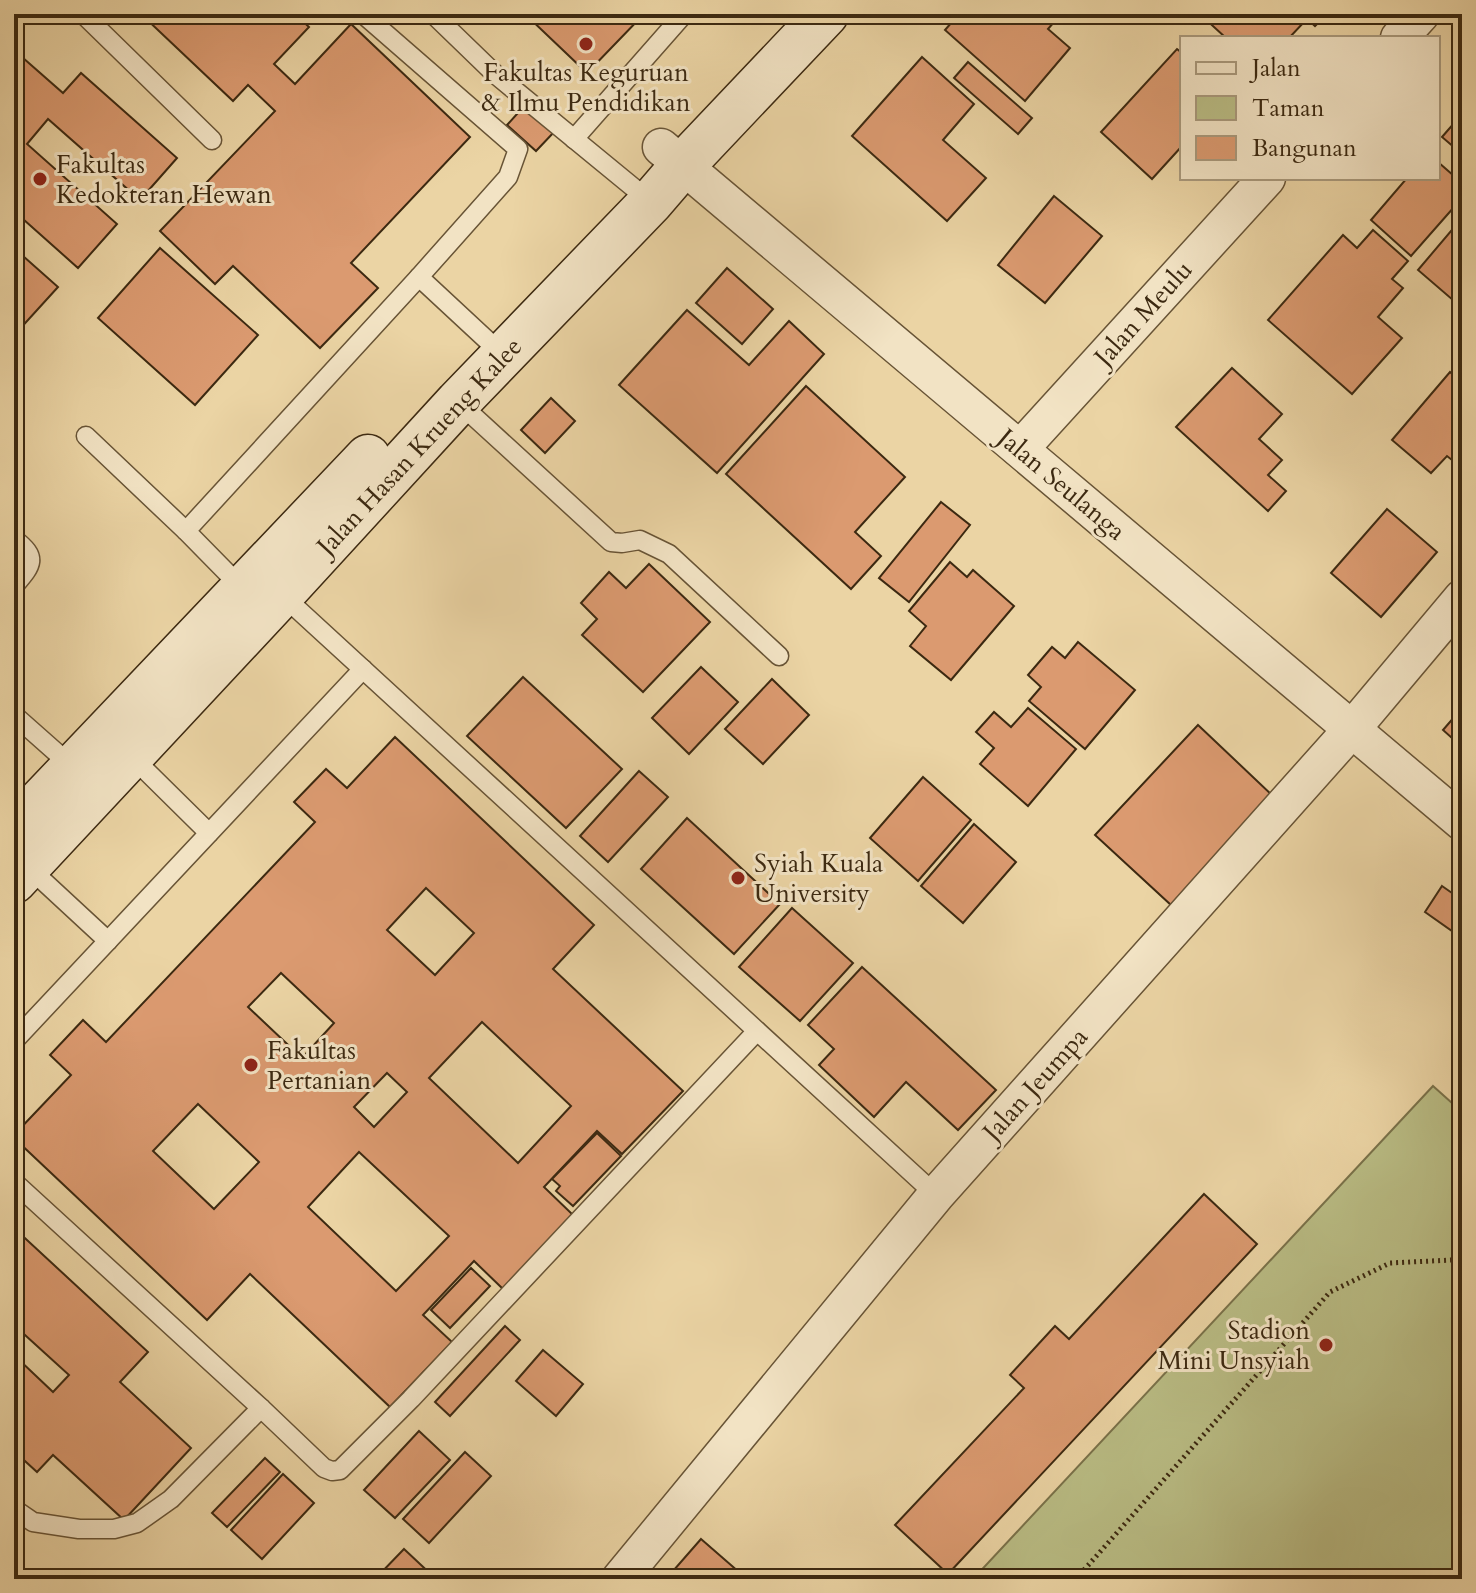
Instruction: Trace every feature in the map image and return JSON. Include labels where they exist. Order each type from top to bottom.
[{"type":"street","name":"Jalan Hasan Krueng Kalee","points":[[18,859],[85,779],[261,585],[639,194],[787,14]]},
{"type":"street","name":"Jalan Hasan Krueng Kalee","points":[[672,157],[826,14]]},
{"type":"street","points":[[1401,36],[1421,14]]},
{"type":"street","name":"Jalan Seulanga","points":[[672,157],[1462,822]]},
{"type":"street","name":"Jalan Meulu","points":[[1020,449],[1265,180]]},
{"type":"street","name":"Jalan Hasan Krueng Kalee","points":[[85,779],[131,756],[261,585],[458,402],[494,346]]},
{"type":"street","name":"Jalan Jeumpa","points":[[620,1579],[936,1195],[1352,729],[1462,598]]},
{"type":"lane","points":[[83,14],[212,140]]},
{"type":"lane","points":[[186,531],[508,177],[518,149],[363,14]]},
{"type":"lane","points":[[433,14],[495,74],[639,194]]},
{"type":"lane","points":[[574,139],[684,14]]},
{"type":"lane","points":[[419,277],[494,346]]},
{"type":"lane","points":[[458,402],[611,542],[640,540],[669,554],[779,656]]},
{"type":"lane","points":[[86,436],[186,531],[261,585],[363,669],[936,1195]]},
{"type":"lane","points":[[14,539],[28,549],[31,559],[30,567],[14,586]]},
{"type":"lane","points":[[14,1041],[363,669]]},
{"type":"lane","points":[[14,715],[85,779]]},
{"type":"lane","points":[[131,756],[209,833]]},
{"type":"lane","points":[[18,859],[108,941]]},
{"type":"lane","points":[[14,1182],[324,1468],[340,1470],[411,1399],[757,1031]]},
{"type":"lane","points":[[14,1509],[33,1522],[79,1529],[114,1529],[137,1523],[171,1499],[261,1408]]},
{"type":"path","points":[[1076,1579],[1330,1292],[1390,1263],[1462,1261]]},
{"type":"green space","name":"Stadion Mini Unsyiah","points":[[1433,1086],[1462,1112],[1462,1579],[973,1579]]},
{"type":"building","points":[[141,14],[295,14],[309,27],[274,64],[295,84],[351,24],[470,137],[351,263],[378,288],[320,348],[233,266],[215,284],[160,231],[275,111],[248,85],[233,101]]},
{"type":"building","name":"Fakultas Keguruan & Ilmu Pendidikan","points":[[525,14],[644,14],[587,73]]},
{"type":"building","points":[[959,14],[1061,14],[1048,29],[1070,48],[1025,101],[945,30]]},
{"type":"building","points":[[1300,14],[1306,20],[1291,36],[1224,36],[1202,16]]},
{"type":"building","points":[[1302,14],[1327,14],[1315,26]]},
{"type":"building","points":[[1177,49],[1180,51],[1180,148],[1152,179],[1101,132]]},
{"type":"building","name":"Fakultas Kedokteran Hewan","points":[[14,50],[63,93],[81,73],[177,158],[140,200],[48,119],[27,144],[117,224],[78,268],[14,211],[14,133],[17,130],[14,127]]},
{"type":"building","points":[[922,57],[974,104],[943,140],[986,178],[947,221],[852,136]]},
{"type":"building","points":[[968,62],[1032,118],[1018,134],[954,78]]},
{"type":"building","points":[[526,104],[555,131],[536,151],[507,125]]},
{"type":"building","points":[[1462,114],[1462,154],[1442,137]]},
{"type":"building","points":[[1440,164],[1462,183],[1462,198],[1411,256],[1371,220],[1405,180],[1440,180]]},
{"type":"building","points":[[1054,196],[1102,236],[1045,303],[998,265]]},
{"type":"building","points":[[1462,218],[1462,306],[1461,307],[1418,270]]},
{"type":"building","points":[[1373,230],[1408,261],[1392,279],[1403,288],[1378,317],[1402,338],[1352,394],[1268,320],[1343,235],[1357,248]]},
{"type":"building","name":"Fakultas Kedokteran Hewan","points":[[14,248],[58,287],[18,331],[14,327]]},
{"type":"building","points":[[160,248],[258,335],[195,405],[98,318]]},
{"type":"building","points":[[727,268],[773,309],[742,344],[696,303]]},
{"type":"building","points":[[687,310],[749,365],[789,321],[824,354],[717,473],[619,385]]},
{"type":"building","points":[[1232,368],[1282,414],[1259,439],[1282,460],[1268,475],[1286,491],[1268,511],[1176,427]]},
{"type":"building","points":[[1450,372],[1462,383],[1462,468],[1447,456],[1431,473],[1392,440]]},
{"type":"building","points":[[806,386],[905,477],[855,532],[881,556],[851,589],[726,474]]},
{"type":"building","points":[[551,398],[575,421],[545,453],[521,430]]},
{"type":"building","points":[[941,502],[970,525],[909,602],[879,578]]},
{"type":"building","points":[[1387,509],[1437,552],[1381,617],[1331,573]]},
{"type":"building","points":[[950,562],[967,577],[973,570],[1014,606],[951,680],[910,646],[926,626],[909,611]]},
{"type":"building","points":[[649,564],[710,622],[643,692],[582,635],[597,619],[581,603],[609,572],[626,588]]},
{"type":"building","points":[[1078,642],[1135,690],[1085,749],[1029,701],[1041,687],[1028,675],[1052,647],[1065,658]]},
{"type":"building","points":[[701,667],[738,702],[689,754],[652,718]]},
{"type":"building","points":[[523,677],[622,769],[566,828],[467,736]]},
{"type":"building","points":[[772,679],[809,715],[763,764],[725,729]]},
{"type":"building","points":[[1028,708],[1076,749],[1028,806],[980,764],[994,748],[976,732],[994,712],[1011,727]]},
{"type":"building","points":[[1462,708],[1462,747],[1443,730]]},
{"type":"building","points":[[1198,725],[1273,796],[1171,905],[1095,835]]},
{"type":"building","name":"Fakultas Pertanian","points":[[395,737],[594,925],[553,969],[683,1091],[622,1154],[597,1131],[544,1187],[573,1215],[503,1289],[474,1261],[423,1315],[452,1342],[390,1407],[250,1274],[207,1320],[14,1138],[71,1075],[50,1055],[83,1020],[106,1042],[315,822],[294,802],[326,769],[347,788]],"holes":[[[426,888],[474,933],[435,975],[387,930]],[[281,973],[334,1023],[302,1058],[248,1007]],[[482,1022],[571,1106],[518,1163],[429,1078]],[[387,1073],[407,1092],[374,1127],[354,1107]],[[198,1104],[259,1162],[214,1209],[153,1151]],[[359,1152],[449,1236],[396,1291],[308,1207]]]},
{"type":"building","points":[[639,771],[668,797],[608,862],[580,836]]},
{"type":"building","points":[[923,777],[971,820],[918,881],[870,838]]},
{"type":"building","points":[[687,818],[780,904],[734,954],[641,869]]},
{"type":"building","points":[[974,824],[1016,862],[963,923],[921,886]]},
{"type":"building","points":[[1442,886],[1462,900],[1462,916],[1452,931],[1425,912]]},
{"type":"building","points":[[792,908],[853,963],[800,1021],[739,967]]},
{"type":"building","points":[[862,967],[996,1090],[958,1130],[906,1082],[874,1117],[819,1065],[834,1049],[808,1025]]},
{"type":"building","points":[[597,1133],[621,1156],[573,1206],[556,1191],[560,1186],[552,1179]]},
{"type":"building","points":[[1204,1194],[1257,1244],[948,1574],[895,1525],[1024,1388],[1010,1375],[1055,1326],[1069,1339]]},
{"type":"building","points":[[14,1228],[148,1352],[120,1382],[191,1448],[124,1520],[53,1455],[37,1472],[14,1451],[14,1355],[53,1392],[69,1375],[14,1325]]},
{"type":"building","points":[[471,1268],[490,1286],[450,1328],[431,1310]]},
{"type":"building","points":[[505,1326],[520,1340],[450,1416],[435,1402]]},
{"type":"building","points":[[543,1350],[583,1384],[556,1416],[516,1381]]},
{"type":"building","points":[[419,1431],[450,1460],[395,1518],[364,1490]]},
{"type":"building","points":[[465,1452],[491,1476],[429,1543],[403,1519]]},
{"type":"building","points":[[265,1458],[280,1472],[227,1527],[212,1513]]},
{"type":"building","points":[[283,1474],[314,1503],[262,1559],[231,1530]]},
{"type":"building","points":[[701,1539],[747,1579],[666,1579]]},
{"type":"building","points":[[404,1549],[436,1579],[375,1579]]},
{"type":"place","name":"Fakultas Keguruan & Ilmu Pendidikan","points":[[586,44]]},
{"type":"place","name":"Fakultas Kedokteran Hewan","points":[[40,179]]},
{"type":"place","name":"Syiah Kuala University","points":[[738,878]]},
{"type":"place","name":"Fakultas Pertanian","points":[[251,1065]]},
{"type":"place","name":"Stadion Mini Unsyiah","points":[[1326,1345]]}]
